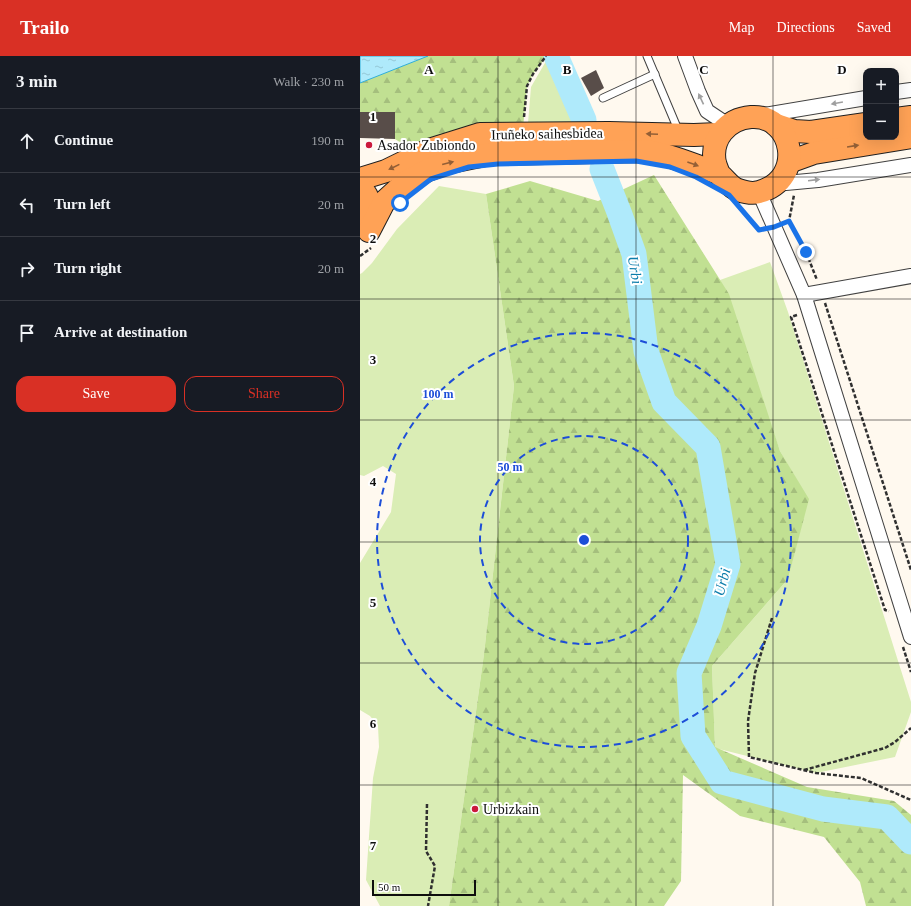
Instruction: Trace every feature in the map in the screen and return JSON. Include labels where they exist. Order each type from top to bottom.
[{"type":"highway","points":[[776,125],[785,136],[789,149],[789,162],[776,190],[749,192],[737,190],[727,183],[719,174],[715,163],[714,151],[723,130],[736,120],[745,117],[754,117],[766,119],[776,125],[794,131],[811,132],[863,124]]},
{"type":"highway","points":[[899,119],[911,117]]},
{"type":"highway","name":"Iruñeko saihesbidea","points":[[360,179],[386,171],[429,150],[480,134],[609,133],[680,135],[723,130]]},
{"type":"highway","points":[[789,162],[814,153],[911,137]]},
{"type":"highway","name":"Iruñeko saihesbidea","points":[[368,239],[384,202],[406,182],[428,170],[446,163],[490,154],[645,151],[666,155],[719,174]]},
{"type":"highway","points":[[360,187],[364,190],[370,203],[372,217],[368,239]]},
{"type":"street","points":[[685,56],[707,111],[723,130]]},
{"type":"street","points":[[899,92],[911,90]]},
{"type":"street","points":[[754,117],[863,99]]},
{"type":"street","points":[[907,641],[804,295],[774,227],[776,190],[818,180],[911,165]]},
{"type":"street","points":[[804,295],[911,276]]},
{"type":"lane","points":[[648,56],[680,135]]},
{"type":"lane","points":[[603,98],[655,74]]},
{"type":"path","points":[[522,134],[527,86],[533,74],[546,56]]},
{"type":"path","points":[[776,190],[789,221],[806,252],[822,292],[911,570]]},
{"type":"path","points":[[739,206],[759,230],[762,236]]},
{"type":"path","points":[[759,230],[774,227],[789,221]]},
{"type":"path","points":[[360,256],[370,249],[368,239]]},
{"type":"path","points":[[800,314],[791,317],[885,610],[891,611]]},
{"type":"path","points":[[772,618],[755,673],[748,721],[749,757],[816,773],[861,778],[911,800]]},
{"type":"path","points":[[907,641],[911,672]]},
{"type":"path","points":[[803,770],[885,748],[895,742],[911,728]]},
{"type":"path","points":[[427,804],[426,851],[435,866],[428,906]]},
{"type":"green space","points":[[426,56],[547,56],[533,74],[527,86],[523,128],[469,127],[406,146],[395,139],[395,112],[360,112],[360,83]]},
{"type":"green space","points":[[549,56],[553,56],[582,122],[528,123],[531,87]]},
{"type":"green space","points":[[654,175],[729,294],[780,451],[809,499],[788,579],[712,666],[715,747],[807,787],[894,801],[911,815],[911,906],[866,906],[860,882],[824,837],[740,816],[683,775],[681,881],[664,906],[449,906],[484,654],[514,386],[486,194],[530,181],[598,201]]},
{"type":"green space","points":[[439,186],[486,194],[514,386],[484,654],[449,906],[380,906],[366,880],[373,778],[379,747],[378,726],[370,716],[360,710],[360,563],[391,512],[396,474],[383,466],[364,476],[360,475],[360,274],[372,263],[397,229]]},
{"type":"green space","points":[[770,262],[788,312],[911,702],[911,712],[895,757],[816,773],[715,748],[712,666],[788,579],[808,499],[780,451],[720,280]]},
{"type":"water","points":[[360,56],[428,56],[360,83]]},
{"type":"building","points":[[596,70],[604,88],[591,96],[581,78]]},
{"type":"building","points":[[360,112],[395,112],[395,139],[360,138]]},
{"type":"waterway","name":"Urbi","points":[[556,56],[584,120]]},
{"type":"waterway","name":"Urbi","points":[[602,169],[634,254],[646,351],[664,402],[708,447],[728,564],[709,626],[689,673],[693,736],[722,782],[823,809],[887,817],[911,842]]},
{"type":"place","name":"Asador Zubiondo","points":[[369,145]]},
{"type":"place","name":"Urbizkain","points":[[475,809]]},
{"type":"route","points":[[400,203],[431,179],[469,167],[498,164],[636,161],[670,167],[696,177],[729,195],[759,230],[774,227],[789,221],[806,252]]}]
